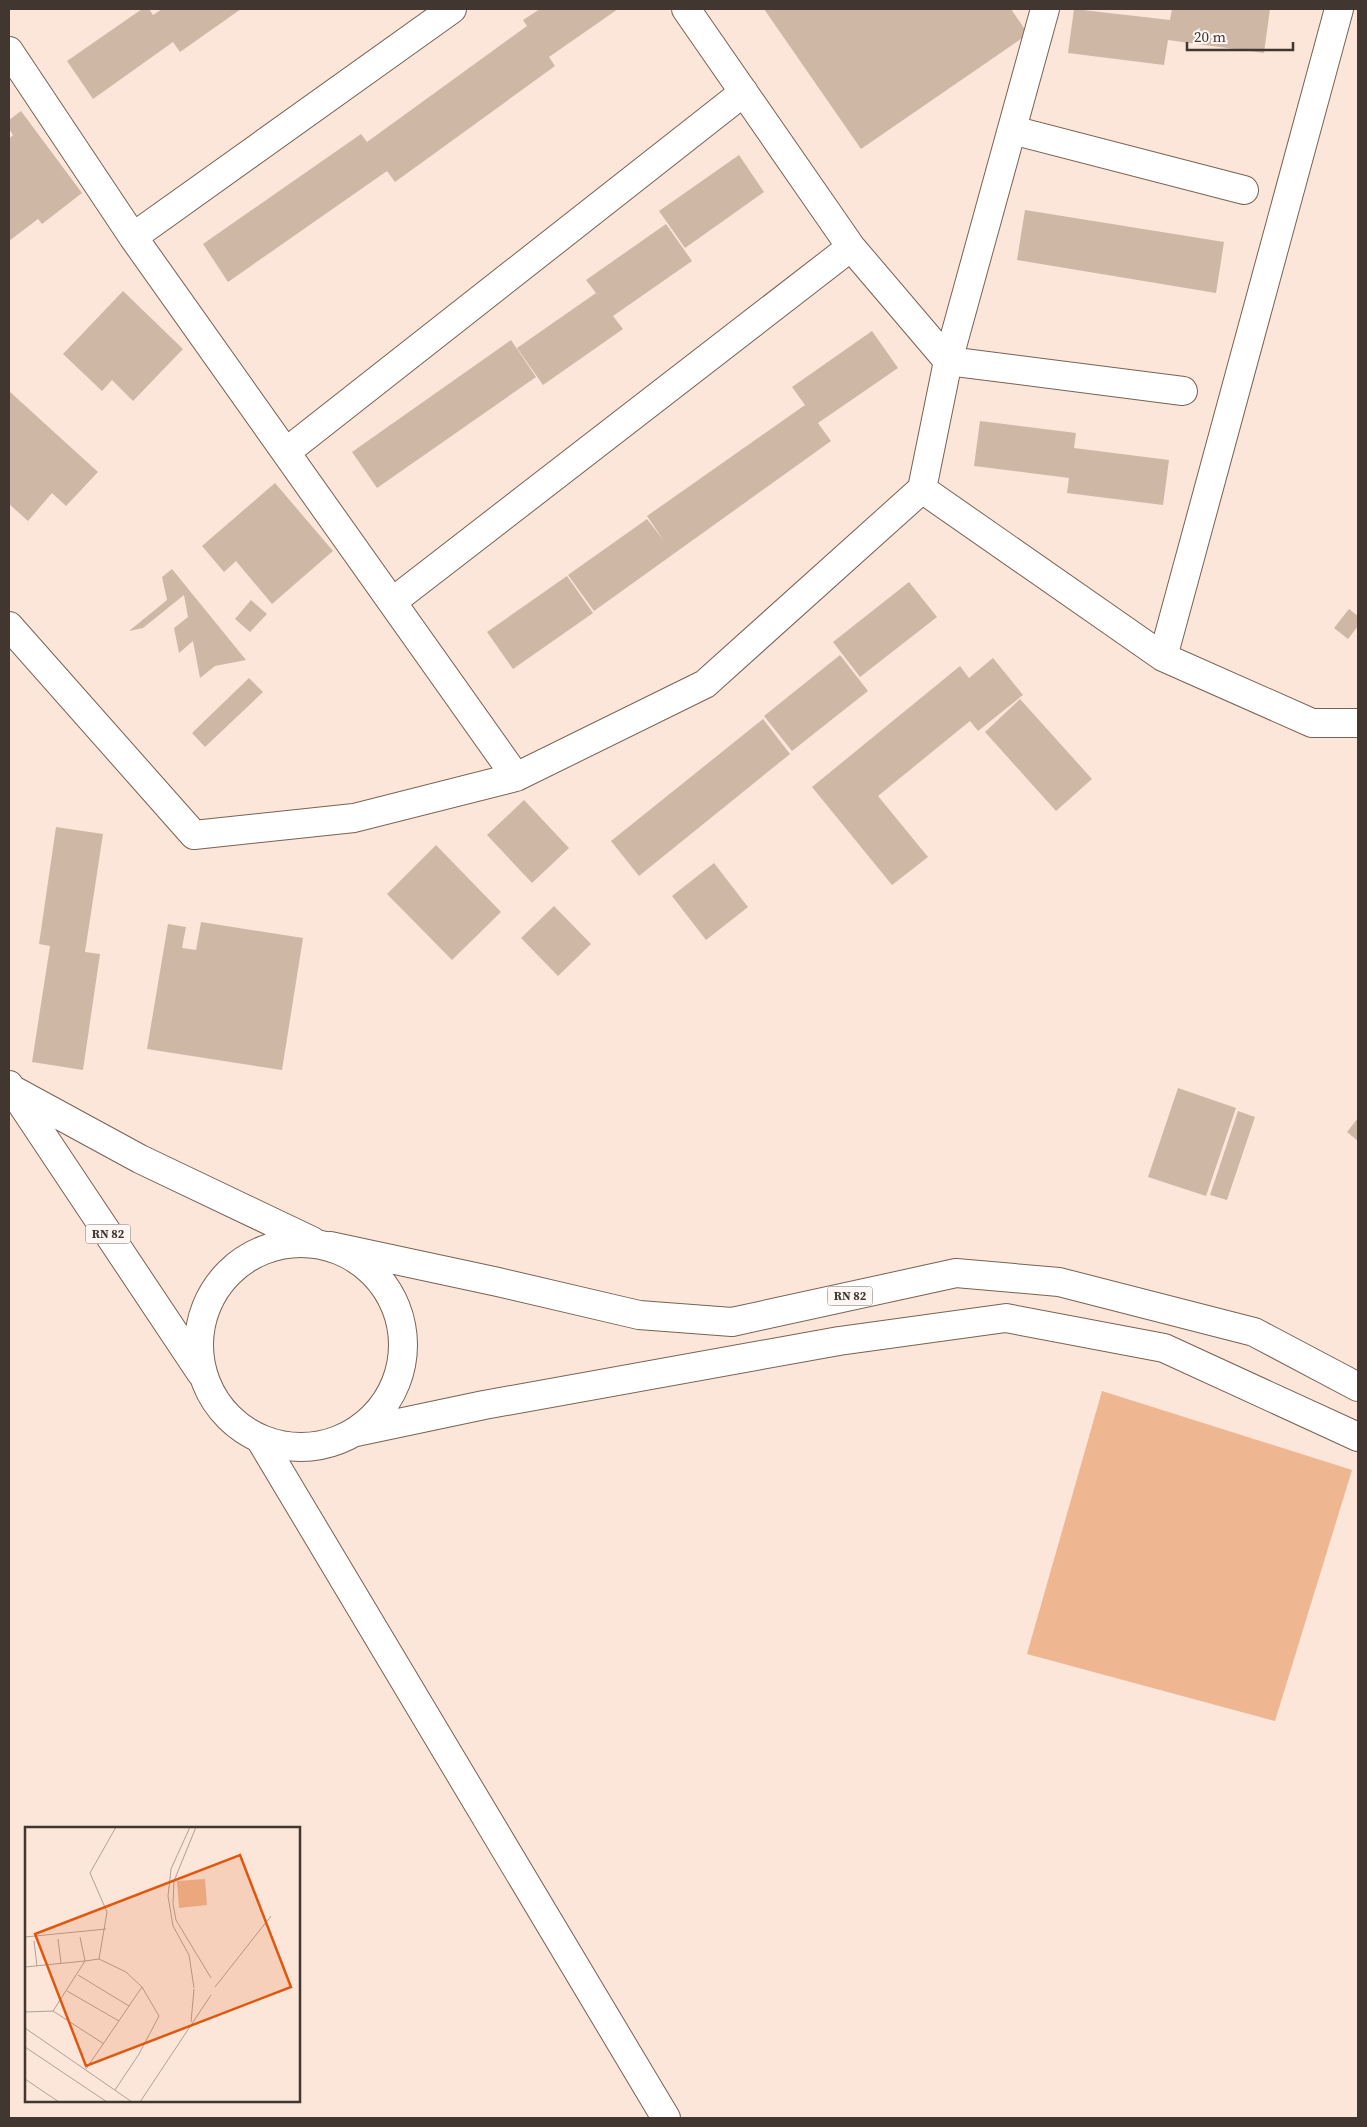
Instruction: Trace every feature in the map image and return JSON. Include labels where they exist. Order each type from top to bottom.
[{"type":"street","points":[[133,237],[452,9]]},
{"type":"street","points":[[686,9],[851,247],[948,361],[1183,391]]},
{"type":"street","points":[[9,626],[194,835],[354,818],[516,777],[705,684],[922,489],[948,361],[1046,9]]},
{"type":"street","points":[[1163,657],[1339,9]]},
{"type":"street","points":[[9,51],[133,237],[516,777]]},
{"type":"street","points":[[286,452],[744,92]]},
{"type":"street","points":[[1012,130],[1244,190]]},
{"type":"street","points":[[392,602],[851,247]]},
{"type":"street","points":[[922,489],[1163,657],[1312,723],[1358,723]]},
{"type":"street","name":"RN 82","points":[[10,1087],[140,1159],[324,1245],[498,1282],[639,1315],[732,1322],[956,1273],[1059,1282],[1254,1332],[1358,1386]]},
{"type":"street","name":"RN 82","points":[[10,1087],[204,1378]]},
{"type":"street","points":[[356,1432],[381,1410],[398,1381],[404,1347],[400,1314],[384,1284],[360,1260],[324,1245],[288,1243],[260,1252],[234,1268],[215,1291],[202,1319],[199,1349],[204,1378],[216,1404],[236,1425],[260,1439],[292,1448],[325,1445],[356,1432],[484,1405],[830,1343],[1006,1318],[1164,1348],[1358,1437]]},
{"type":"street","points":[[260,1439],[666,2118]]},
{"type":"shaded area","points":[[1102,1391],[1352,1470],[1275,1721],[1027,1654]]},
{"type":"building","points":[[142,9],[149,9],[153,15],[162,9],[241,9],[180,52],[173,42],[93,99],[67,61]]},
{"type":"building","points":[[540,9],[618,9],[549,57],[555,66],[395,182],[387,171],[228,282],[203,244],[361,134],[367,142],[527,26],[523,20]]},
{"type":"building","points":[[764,9],[1011,9],[1028,34],[861,149]]},
{"type":"building","points":[[1074,9],[1170,20],[1172,9],[1270,9],[1264,53],[1168,40],[1164,65],[1068,53]]},
{"type":"building","points":[[21,111],[82,193],[42,224],[38,219],[9,241],[9,139],[13,135],[9,129],[9,120]]},
{"type":"building","points":[[739,155],[764,192],[685,248],[659,211]]},
{"type":"building","points":[[1025,210],[1224,242],[1216,293],[1017,260]]},
{"type":"building","points":[[666,224],[692,261],[613,316],[623,329],[543,385],[517,348],[596,293],[586,280]]},
{"type":"building","points":[[123,291],[183,349],[133,401],[112,380],[102,391],[63,354]]},
{"type":"building","points":[[872,331],[898,368],[818,423],[831,441],[594,611],[568,575],[647,519],[664,541],[647,516],[805,405],[792,387]]},
{"type":"building","points":[[511,340],[536,377],[377,488],[352,452]]},
{"type":"building","points":[[9,391],[98,472],[66,506],[52,493],[28,521],[9,504]]},
{"type":"building","points":[[980,421],[1076,433],[1074,448],[1169,460],[1163,505],[1067,493],[1069,478],[974,466]]},
{"type":"building","points":[[275,483],[333,551],[272,604],[236,561],[224,572],[202,546]]},
{"type":"building","points":[[172,569],[246,660],[215,666],[200,678],[193,641],[179,653],[174,628],[188,617],[184,595],[143,628],[129,631],[167,600],[162,577]]},
{"type":"building","points":[[567,576],[593,613],[513,669],[487,632]]},
{"type":"building","points":[[909,582],[937,617],[860,677],[833,642]]},
{"type":"building","points":[[251,600],[267,614],[250,632],[235,619]]},
{"type":"building","points":[[1349,609],[1358,616],[1358,626],[1348,639],[1334,628]]},
{"type":"building","points":[[840,655],[868,691],[792,751],[764,716]]},
{"type":"building","points":[[993,658],[1023,695],[978,731],[970,721],[878,796],[928,857],[892,885],[812,787],[960,666],[969,678]]},
{"type":"building","points":[[249,678],[263,692],[205,747],[192,733]]},
{"type":"building","points":[[1020,699],[1092,779],[1056,811],[985,732]]},
{"type":"building","points":[[763,719],[790,754],[639,876],[611,841]]},
{"type":"building","points":[[524,800],[569,848],[532,883],[487,835]]},
{"type":"building","points":[[56,827],[103,834],[85,952],[100,954],[83,1070],[32,1062],[50,946],[39,944]]},
{"type":"building","points":[[436,845],[501,912],[452,960],[387,894]]},
{"type":"building","points":[[714,863],[748,907],[706,940],[672,896]]},
{"type":"building","points":[[554,906],[591,944],[558,976],[521,938]]},
{"type":"building","points":[[201,922],[303,938],[282,1070],[147,1049],[168,924],[186,927],[182,948],[196,950]]},
{"type":"building","points":[[1178,1088],[1236,1108],[1206,1196],[1148,1177]]},
{"type":"building","points":[[1238,1111],[1255,1117],[1227,1200],[1210,1195]]},
{"type":"building","points":[[1358,1118],[1358,1141],[1347,1132]]}]
